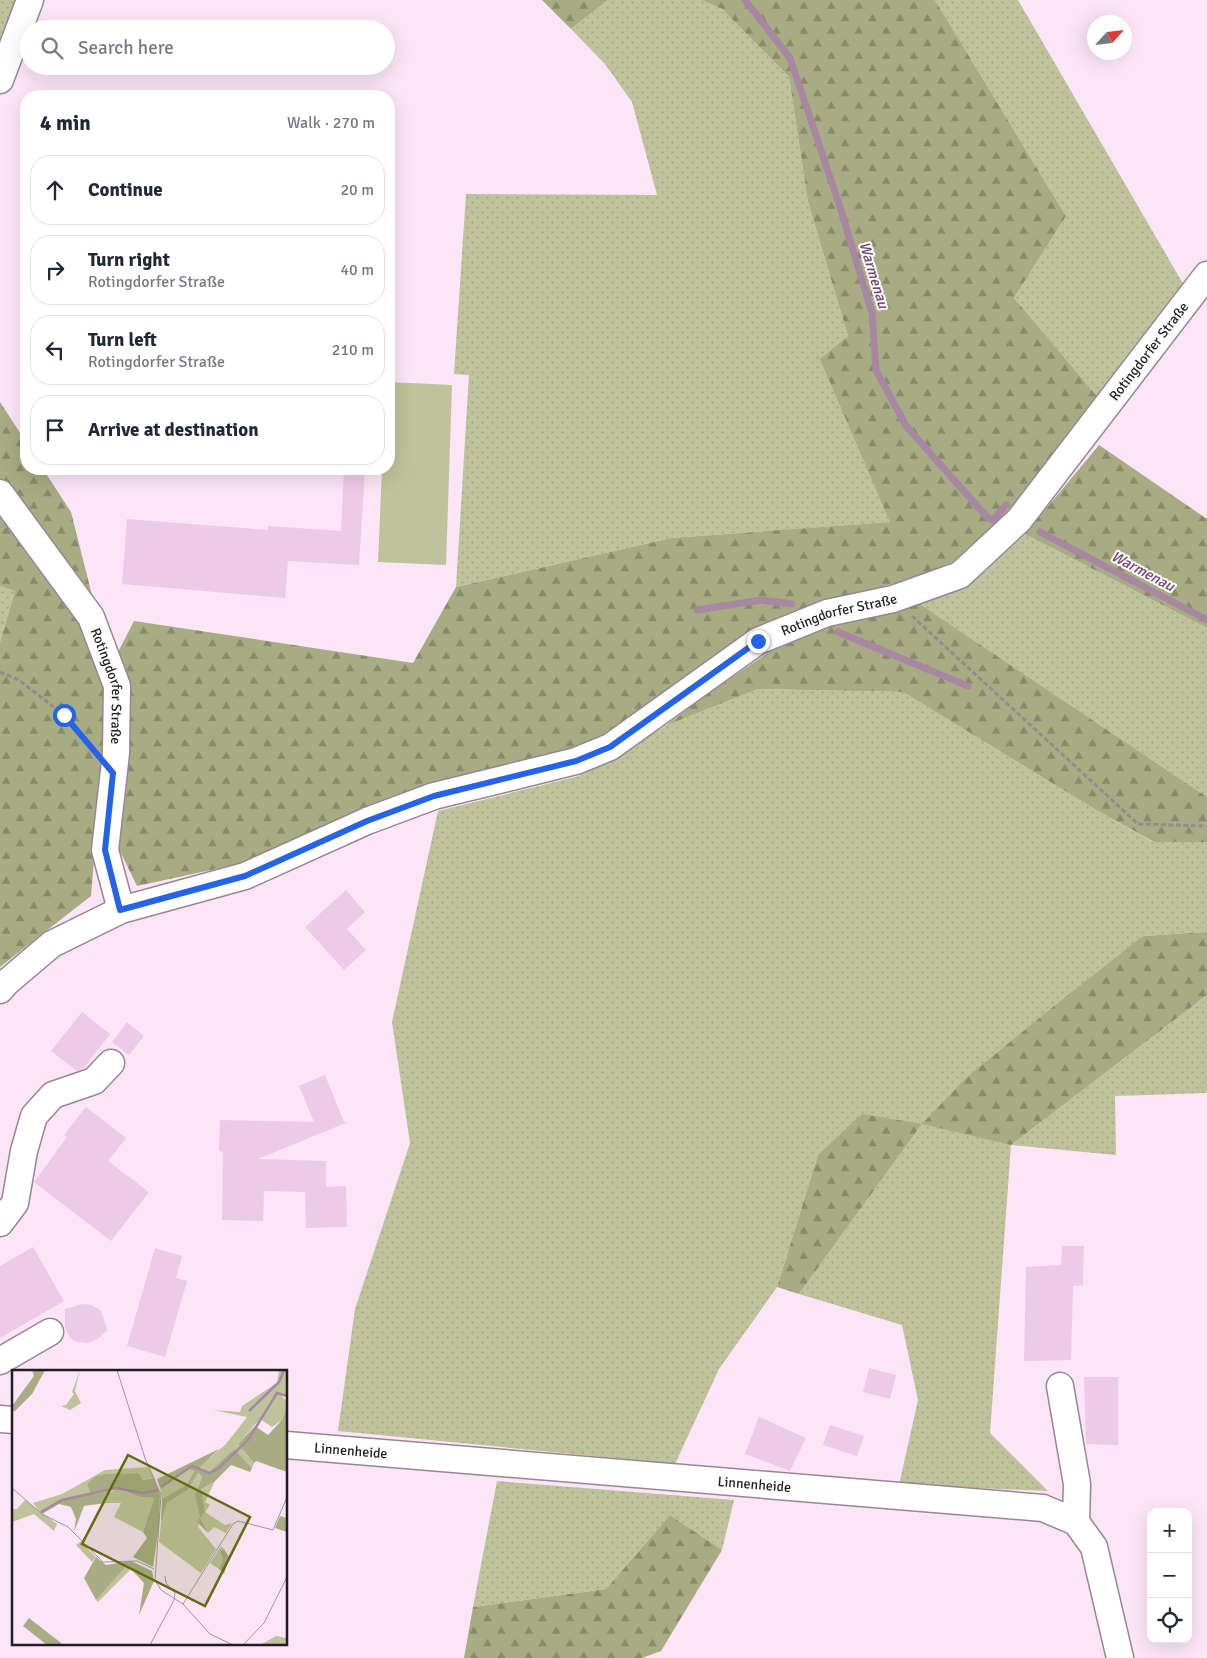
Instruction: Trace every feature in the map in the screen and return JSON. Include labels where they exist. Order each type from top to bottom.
[{"type":"street","points":[[22,20],[30,0]]},
{"type":"street","points":[[0,80],[20,27]]},
{"type":"street","name":"Rotingdorfer Straße","points":[[0,990],[6,982],[52,944],[120,910],[245,876],[367,821],[434,796],[576,761],[610,747],[758,641],[827,614],[893,599],[960,574],[1019,520],[1207,275]]},
{"type":"street","name":"Rotingdorfer Straße","points":[[0,493],[91,617],[117,686],[116,753],[105,850],[120,910]]},
{"type":"street","points":[[0,1223],[15,1203],[24,1151],[34,1116],[53,1095],[94,1081],[111,1064]]},
{"type":"street","points":[[0,1361],[50,1332]]},
{"type":"street","points":[[1060,1386],[1077,1484],[1076,1522],[1094,1547],[1120,1658]]},
{"type":"street","name":"Linnenheide","points":[[288,1445],[1043,1508],[1076,1522]]},
{"type":"path","points":[[893,599],[1138,824],[1207,826]]},
{"type":"path","points":[[0,672],[19,680],[64,715],[113,773]]},
{"type":"green space","points":[[0,0],[17,0],[0,45]]},
{"type":"green space","points":[[542,0],[608,0],[571,29]]},
{"type":"green space","points":[[608,0],[701,0],[722,9],[789,77],[808,202],[848,336],[821,359],[891,522],[671,538],[456,587],[469,375],[454,374],[466,194],[657,195],[632,102],[605,64],[571,29]]},
{"type":"green space","points":[[701,0],[935,0],[1066,216],[1014,298],[1102,402],[993,530],[953,562],[910,579],[820,604],[696,670],[602,736],[572,750],[430,785],[362,808],[239,864],[137,886],[118,847],[117,654],[134,621],[413,663],[456,587],[671,538],[890,522],[820,359],[848,336],[808,202],[789,77],[722,9]]},
{"type":"green space","points":[[935,0],[1018,0],[1185,287],[1102,402],[1014,298],[1066,216]]},
{"type":"green space","points":[[395,382],[452,385],[446,565],[378,562],[382,475],[395,475]]},
{"type":"green space","points":[[0,402],[20,433],[20,475],[47,475],[71,512],[96,611],[0,481]]},
{"type":"green space","points":[[1099,445],[1207,519],[1207,628],[1025,534]]},
{"type":"green space","points":[[0,513],[83,622],[108,694],[91,896],[0,967],[0,642],[15,591],[0,586]]},
{"type":"green space","points":[[1025,534],[1207,628],[1207,797],[920,604],[973,582]]},
{"type":"green space","points":[[0,586],[15,591],[0,642]]},
{"type":"green space","points":[[920,604],[1207,797],[1207,842],[1154,842],[1096,810],[903,692],[758,689],[665,726],[769,652],[829,627]]},
{"type":"green space","points":[[758,689],[903,692],[1096,810],[1153,842],[1207,842],[1207,932],[1143,936],[1011,1145],[990,1433],[1048,1491],[899,1485],[918,1400],[902,1325],[799,1294],[922,1124],[818,1155],[777,1287],[719,1369],[675,1464],[338,1431],[355,1309],[410,1143],[392,1022],[438,811],[579,776],[615,758],[665,726]]},
{"type":"green space","points":[[1207,932],[1207,995],[1011,1145],[922,1124],[966,1078],[1143,936]]},
{"type":"green space","points":[[1207,995],[1207,1093],[1115,1096],[1116,1155],[1011,1145]]},
{"type":"green space","points":[[862,1114],[922,1124],[799,1294],[777,1287],[818,1155]]},
{"type":"green space","points":[[497,1481],[734,1500],[722,1550],[670,1515],[606,1589],[473,1607]]},
{"type":"green space","points":[[670,1515],[722,1550],[661,1651],[642,1658],[464,1658],[473,1607],[606,1589]]},
{"type":"building","points":[[344,475],[365,475],[359,565],[288,561],[285,598],[122,584],[127,519],[268,530],[268,526],[341,531]]},
{"type":"building","points":[[346,890],[365,912],[347,929],[366,950],[344,970],[305,927]]},
{"type":"building","points":[[82,1012],[110,1034],[83,1069],[77,1071],[51,1051]]},
{"type":"building","points":[[127,1022],[144,1036],[129,1055],[112,1042]]},
{"type":"building","points":[[325,1075],[344,1122],[348,1122],[258,1159],[326,1161],[326,1187],[346,1186],[347,1227],[306,1228],[305,1192],[264,1191],[263,1221],[222,1220],[223,1152],[219,1151],[220,1120],[314,1122],[299,1086]]},
{"type":"building","points":[[86,1107],[126,1138],[108,1161],[149,1192],[111,1241],[34,1182],[67,1137],[64,1135]]},
{"type":"building","points":[[1062,1246],[1084,1246],[1083,1285],[1073,1286],[1071,1360],[1024,1361],[1026,1267],[1061,1265]]},
{"type":"building","points":[[33,1247],[64,1301],[0,1338],[0,1266]]},
{"type":"building","points":[[155,1248],[182,1256],[176,1278],[187,1281],[165,1357],[127,1346]]},
{"type":"building","points":[[82,1304],[92,1305],[101,1311],[107,1330],[98,1339],[88,1343],[73,1340],[65,1327],[65,1309]]},
{"type":"building","points":[[869,1368],[896,1375],[890,1399],[863,1392]]},
{"type":"building","points":[[1084,1377],[1118,1377],[1118,1445],[1086,1444]]},
{"type":"building","points":[[759,1417],[806,1438],[790,1471],[745,1454]]},
{"type":"building","points":[[830,1425],[864,1436],[857,1456],[823,1445]]},
{"type":"waterway","name":"Warmenau","points":[[745,0],[790,58],[840,207],[872,313],[876,370],[906,426],[988,518],[993,520],[1006,505]]},
{"type":"waterway","name":"Warmenau","points":[[1040,532],[1207,620]]},
{"type":"waterway","points":[[697,610],[761,600],[792,604]]},
{"type":"waterway","points":[[838,632],[968,686]]},
{"type":"route","points":[[64,715],[113,773],[105,850],[120,910],[245,876],[367,821],[434,796],[576,761],[610,747],[758,641]]}]
